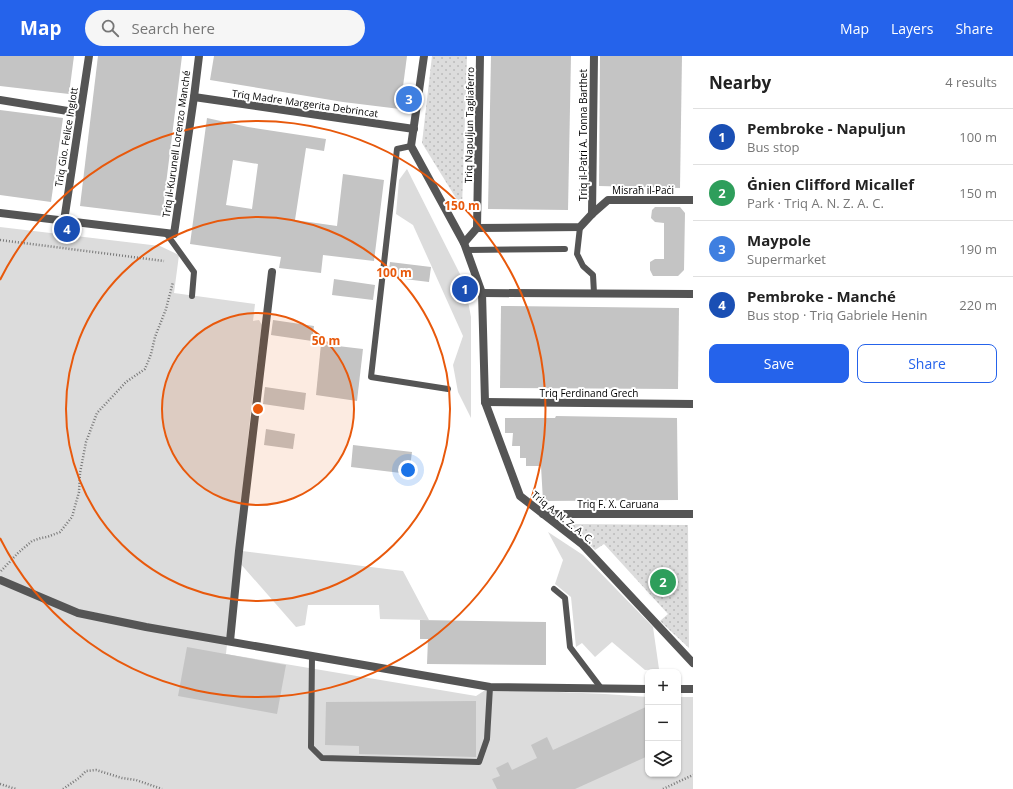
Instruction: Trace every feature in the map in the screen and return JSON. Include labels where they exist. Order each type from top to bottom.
[{"type":"street","name":"Triq Gio. Felice Inglott","points":[[64,222],[89,56]]},
{"type":"street","name":"Triq il-Kurunell Lorenzo Manché","points":[[170,234],[194,97],[199,56]]},
{"type":"street","points":[[424,56],[412,146],[465,246],[482,293],[485,402]]},
{"type":"street","name":"Triq Napuljun Tagliaferro","points":[[477,228],[480,56]]},
{"type":"street","name":"Triq il-Patri A. Tonna Barthet","points":[[592,214],[594,56]]},
{"type":"street","name":"Triq Madre Margerita Debrincat","points":[[194,97],[414,129]]},
{"type":"street","points":[[0,100],[80,113]]},
{"type":"street","name":"Misraħ il-Paċi","points":[[580,227],[608,200],[693,200]]},
{"type":"street","points":[[0,213],[170,234]]},
{"type":"street","points":[[465,246],[477,228],[580,227]]},
{"type":"street","points":[[230,642],[239,551],[272,272]]},
{"type":"street","points":[[482,293],[693,294]]},
{"type":"street","name":"Triq Ferdinand Grech","points":[[485,402],[693,404]]},
{"type":"street","name":"Triq A. N. Z. A. C.","points":[[485,402],[520,496],[582,544],[693,663]]},
{"type":"street","name":"Triq F. X. Caruana","points":[[543,514],[693,514]]},
{"type":"street","points":[[0,580],[78,613],[146,627],[490,687],[645,688]]},
{"type":"street","points":[[681,689],[693,689]]},
{"type":"lane","points":[[412,146],[397,150],[371,377],[448,388]]},
{"type":"lane","points":[[580,227],[577,254],[583,266],[593,275],[594,293]]},
{"type":"lane","points":[[170,234],[194,272],[192,296]]},
{"type":"lane","points":[[465,246],[565,249]]},
{"type":"lane","points":[[554,589],[565,598],[570,647],[601,688]]},
{"type":"lane","points":[[312,656],[311,747],[322,758],[479,762],[487,739],[490,687]]},
{"type":"path","points":[[0,240],[164,262]]},
{"type":"path","points":[[0,572],[32,541],[60,532],[72,517],[80,492],[80,473],[86,442],[97,413],[126,382],[145,368],[151,354],[154,337],[166,309],[173,282]]},
{"type":"path","points":[[63,789],[86,771],[96,770],[122,778],[136,780],[162,789]]},
{"type":"path","points":[[663,789],[693,775]]},
{"type":"path","points":[[0,784],[16,789]]},
{"type":"shaded area","points":[[432,56],[467,56],[462,208],[422,143]]},
{"type":"shaded area","points":[[407,169],[462,278],[457,283],[462,295],[467,296],[471,317],[471,418],[458,392],[453,365],[463,336],[413,225],[396,214],[399,180]]},
{"type":"shaded area","points":[[0,227],[160,246],[179,255],[174,293],[255,304],[253,321],[259,320],[262,325],[251,410],[226,654],[476,696],[490,687],[645,697],[645,777],[681,777],[681,697],[693,697],[693,789],[0,789]]},
{"type":"shaded area","points":[[569,524],[688,525],[689,648],[660,621],[668,614],[604,544],[595,550]]},
{"type":"shaded area","points":[[548,532],[583,555],[653,627],[659,669],[645,670],[612,642],[595,657],[582,643],[576,647],[571,597],[555,584],[563,560]]},
{"type":"shaded area","points":[[242,551],[403,571],[429,620],[380,619],[379,605],[308,605],[305,625],[296,627],[239,562]]},
{"type":"building","points":[[0,56],[74,56],[69,94],[0,86]]},
{"type":"building","points":[[98,56],[182,56],[162,216],[80,206]]},
{"type":"building","points":[[214,56],[407,56],[400,109],[343,102],[210,80]]},
{"type":"building","points":[[491,56],[571,56],[568,210],[488,209]]},
{"type":"building","points":[[600,56],[682,56],[680,188],[599,186]]},
{"type":"building","points":[[0,110],[63,118],[51,202],[0,195]]},
{"type":"building","points":[[207,118],[248,127],[326,139],[324,151],[306,148],[295,220],[337,226],[343,174],[384,180],[374,261],[323,255],[321,273],[279,268],[281,257],[190,244]],"holes":[[[233,160],[258,164],[252,209],[226,205]]]},
{"type":"building","points":[[655,207],[680,207],[685,213],[684,270],[678,276],[653,276],[650,270],[650,262],[655,259],[664,259],[664,223],[655,222],[651,218],[652,210]]},
{"type":"building","points":[[390,262],[431,267],[429,282],[388,277]]},
{"type":"building","points":[[334,279],[375,285],[373,300],[332,295]]},
{"type":"building","points":[[501,306],[679,308],[678,389],[500,388]]},
{"type":"building","points":[[273,320],[314,326],[312,341],[271,335]]},
{"type":"building","points":[[321,344],[363,349],[357,401],[316,395]]},
{"type":"building","points":[[265,387],[306,393],[304,410],[263,404]]},
{"type":"building","points":[[556,416],[677,418],[678,500],[543,501],[541,466],[526,466],[526,458],[520,458],[520,446],[512,446],[513,433],[505,433],[505,418],[555,418]]},
{"type":"building","points":[[266,429],[295,434],[293,449],[264,445]]},
{"type":"building","points":[[353,445],[412,452],[409,474],[351,467]]},
{"type":"building","points":[[420,620],[546,622],[546,665],[427,664],[428,639],[420,639]]},
{"type":"building","points":[[187,647],[286,665],[277,714],[178,696]]},
{"type":"building","points":[[476,701],[476,757],[359,754],[359,746],[325,745],[326,702]]},
{"type":"building","points":[[645,707],[645,757],[575,789],[497,789],[492,779],[500,776],[496,768],[508,762],[512,770],[537,758],[531,745],[547,737],[553,750]]},
{"type":"place","name":"Maypole","points":[[409,99]]},
{"type":"place","name":"Pembroke - Manché","points":[[67,229]]},
{"type":"place","name":"Pembroke - Napuljun","points":[[465,289]]},
{"type":"place","name":"Ġnien Clifford Micallef","points":[[663,582]]}]
